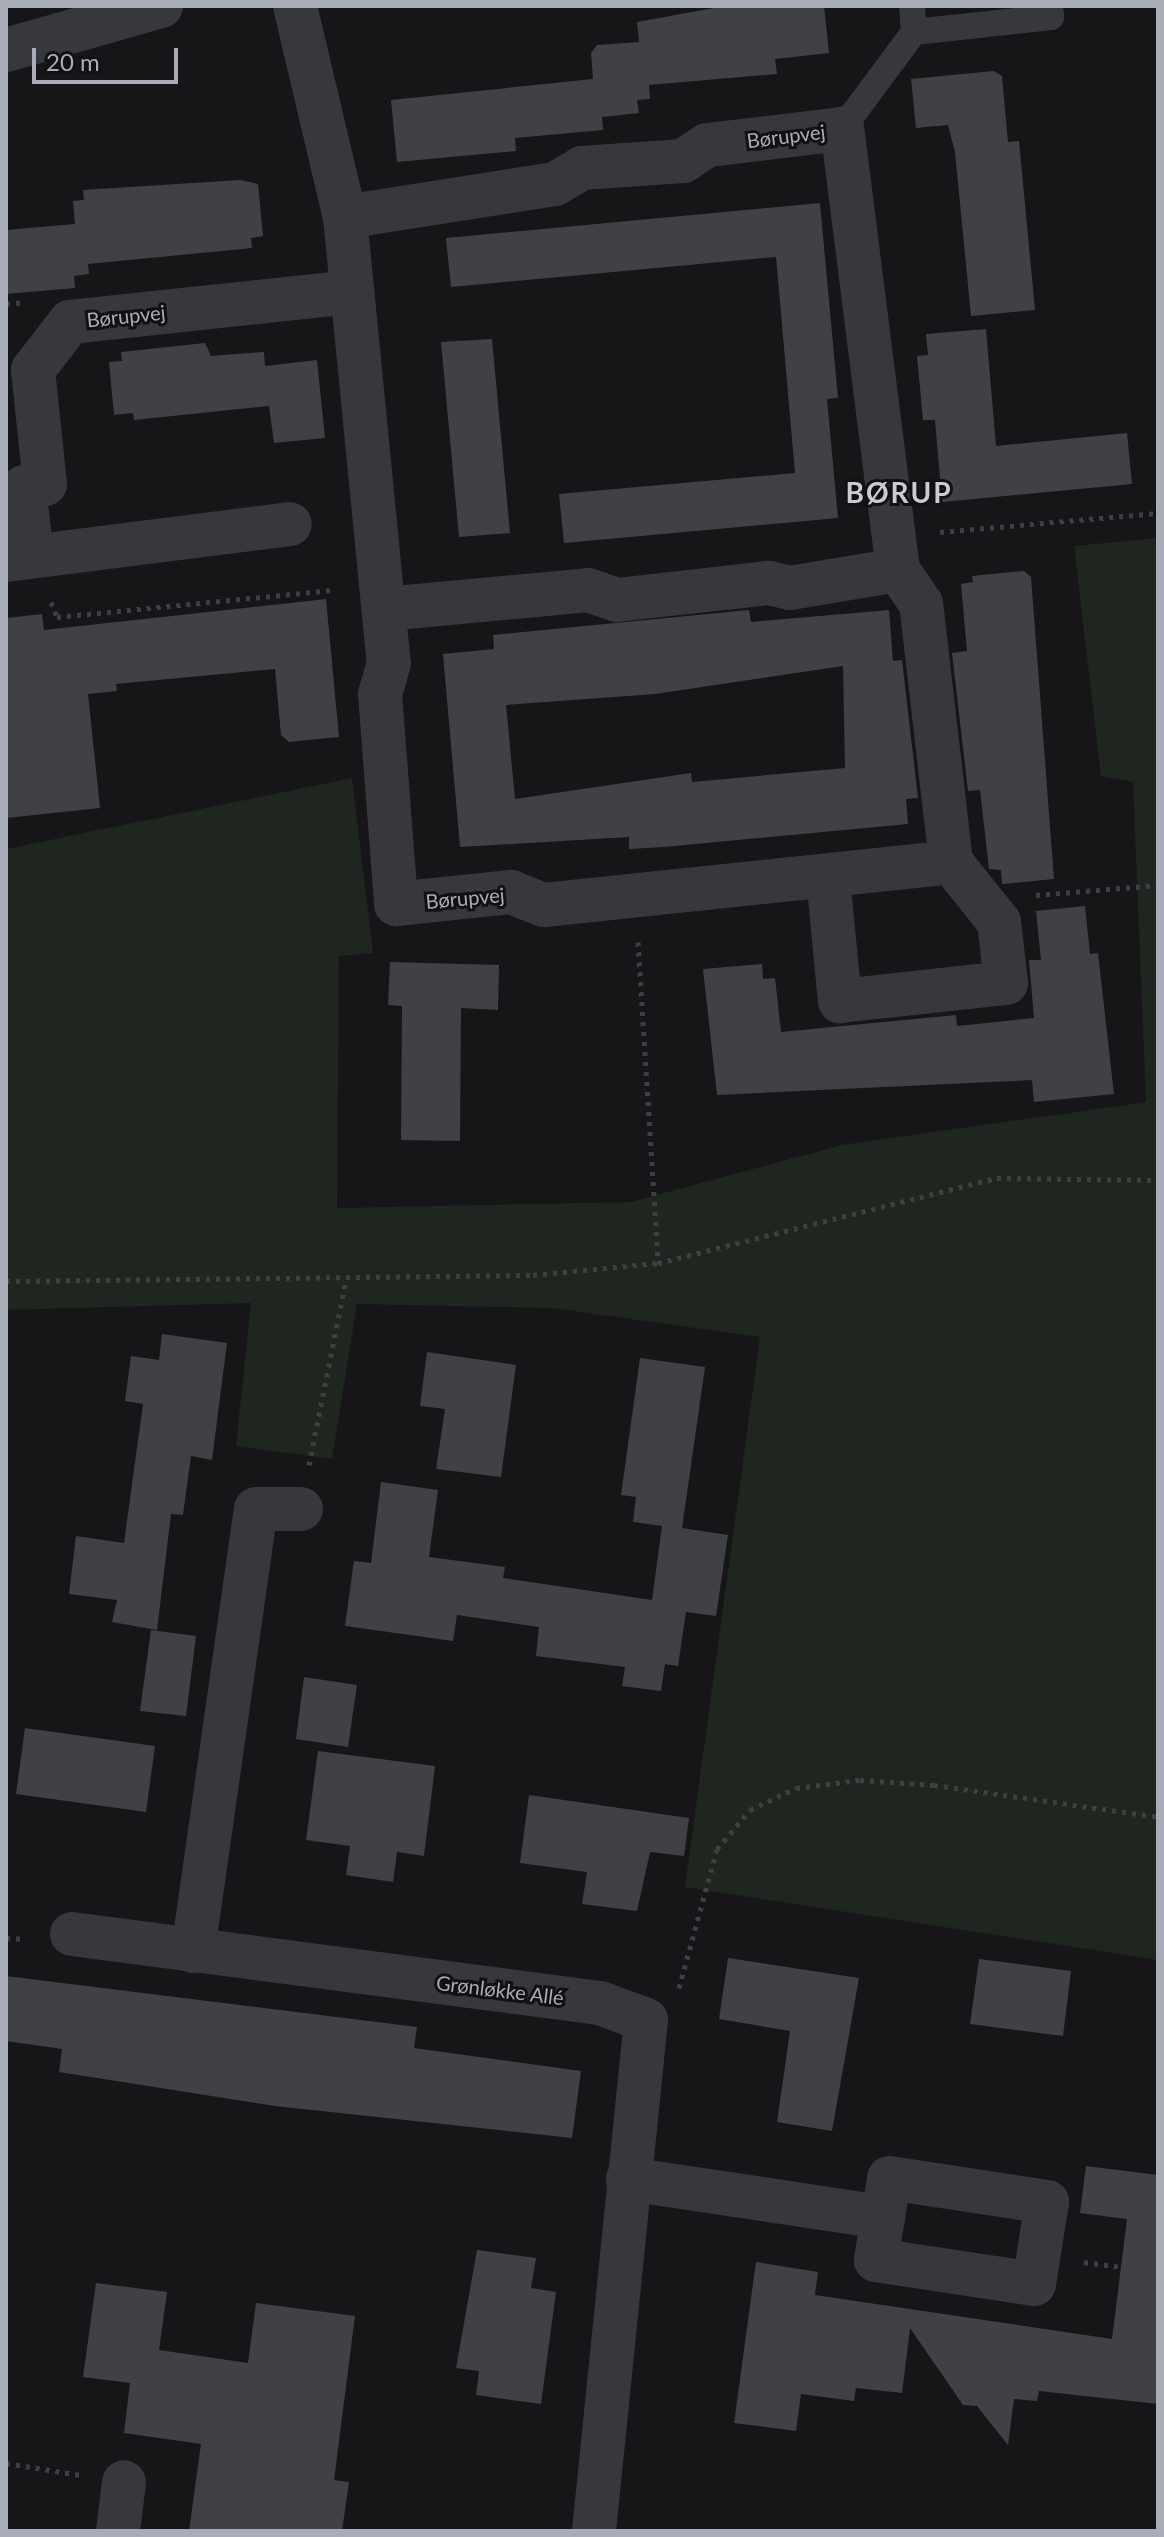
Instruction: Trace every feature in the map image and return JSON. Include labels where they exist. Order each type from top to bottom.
[{"type":"street","points":[[6,50],[161,6]]},
{"type":"street","name":"Børupvej","points":[[295,6],[345,217],[389,663],[380,694],[396,904],[511,892],[544,905],[951,862],[921,604],[896,553],[842,129],[707,145],[683,161],[582,168],[555,184],[345,217]]},
{"type":"street","name":"Børupvej","points":[[19,558],[24,487],[45,484],[33,370],[70,322],[352,292]]},
{"type":"street","points":[[19,558],[290,524]]},
{"type":"street","points":[[384,597],[588,590],[617,600],[769,583],[790,588],[896,553]]},
{"type":"street","points":[[828,877],[840,1001],[1006,983],[999,922],[951,862]]},
{"type":"street","points":[[193,1951],[256,1509],[301,1509]]},
{"type":"street","name":"Grønløkke Allé","points":[[72,1934],[600,2003],[646,2020]]},
{"type":"street","points":[[594,2531],[646,2020]]},
{"type":"street","points":[[889,2178],[1047,2202],[1034,2284],[876,2260],[883,2217],[889,2178]]},
{"type":"street","points":[[628,2179],[883,2217]]},
{"type":"street","points":[[118,2531],[124,2482]]},
{"type":"lane","points":[[842,129],[913,19],[1051,17],[1050,6]]},
{"type":"path","points":[[896,553],[1158,513]]},
{"type":"path","points":[[19,558],[57,617],[384,597]]},
{"type":"path","points":[[983,902],[1158,885]]},
{"type":"path","points":[[634,951],[658,1263]]},
{"type":"path","points":[[6,1281],[346,1279],[658,1263],[997,1178],[1158,1180]]},
{"type":"path","points":[[301,1509],[346,1279]]},
{"type":"path","points":[[646,2020],[679,1991],[717,1849],[750,1810],[796,1788],[860,1780],[934,1785],[1158,1817]]},
{"type":"path","points":[[1039,2256],[1158,2272]]},
{"type":"path","points":[[6,2463],[124,2482]]},
{"type":"shaded area","points":[[1158,538],[1158,1960],[685,1887],[760,1337],[551,1308],[357,1304],[332,1459],[236,1446],[251,1303],[6,1310],[6,849],[352,778],[373,953],[339,956],[337,1208],[631,1202],[842,1145],[1146,1102],[1133,782],[1101,776],[1074,546]]},
{"type":"building","points":[[725,6],[824,6],[829,53],[775,59],[777,74],[649,85],[650,99],[637,100],[639,113],[602,117],[603,130],[515,138],[516,151],[397,162],[391,100],[593,79],[591,53],[597,45],[639,42],[637,22]]},
{"type":"building","points":[[994,71],[1002,76],[1008,142],[1019,141],[1035,310],[971,316],[955,152],[948,125],[916,128],[911,79]]},
{"type":"building","points":[[240,180],[258,184],[263,236],[251,238],[252,248],[88,264],[89,274],[74,276],[75,288],[6,294],[6,230],[75,224],[73,201],[84,200],[83,190]]},
{"type":"building","points":[[820,203],[838,398],[827,399],[838,518],[564,543],[559,494],[795,473],[776,257],[451,287],[446,238]]},
{"type":"building","points":[[986,329],[996,446],[1127,433],[1132,484],[942,502],[935,420],[923,420],[917,356],[928,355],[926,334]]},
{"type":"building","points":[[492,339],[510,533],[459,537],[441,342]]},
{"type":"building","points":[[205,343],[211,356],[264,352],[265,366],[317,360],[325,438],[274,443],[269,406],[134,420],[133,413],[114,415],[109,362],[122,361],[121,352]]},
{"type":"building","points":[[1024,571],[1031,577],[1054,879],[1002,884],[1001,870],[989,869],[980,790],[968,791],[952,653],[967,651],[961,584],[973,582],[972,576]]},
{"type":"building","points":[[326,599],[339,737],[289,742],[281,735],[275,669],[116,684],[117,691],[88,694],[100,808],[6,818],[6,618],[42,614],[44,630]]},
{"type":"building","points":[[749,610],[751,622],[889,610],[893,661],[902,660],[918,798],[906,799],[908,824],[629,849],[629,837],[460,847],[443,654],[494,649],[493,635]],"holes":[[[843,666],[845,768],[692,782],[691,773],[515,799],[506,705],[655,694]]]},
{"type":"building","points":[[1085,906],[1090,954],[1098,953],[1114,1094],[1034,1102],[1032,1080],[717,1095],[703,969],[762,964],[763,979],[775,978],[781,1032],[956,1015],[957,1026],[1034,1018],[1029,960],[1041,960],[1036,911]]},
{"type":"building","points":[[390,962],[499,965],[498,1010],[461,1008],[460,1141],[401,1140],[402,1006],[388,1005]]},
{"type":"building","points":[[162,1334],[227,1343],[212,1460],[191,1456],[183,1515],[171,1514],[157,1630],[112,1622],[117,1600],[69,1594],[76,1536],[124,1543],[143,1404],[125,1401],[131,1356],[159,1360]]},
{"type":"building","points":[[427,1352],[516,1365],[501,1477],[436,1469],[445,1409],[420,1406]]},
{"type":"building","points":[[640,1358],[705,1367],[682,1528],[728,1535],[716,1616],[686,1612],[678,1666],[665,1664],[661,1691],[622,1686],[625,1667],[536,1656],[539,1627],[457,1615],[453,1641],[345,1626],[354,1561],[371,1563],[381,1482],[438,1490],[429,1557],[505,1567],[503,1578],[652,1600],[662,1526],[633,1522],[636,1497],[621,1495]]},
{"type":"building","points":[[151,1630],[196,1636],[186,1716],[140,1711]]},
{"type":"building","points":[[304,1677],[357,1685],[348,1747],[296,1739]]},
{"type":"building","points":[[25,1728],[155,1746],[146,1812],[16,1794]]},
{"type":"building","points":[[318,1751],[435,1766],[424,1856],[397,1852],[393,1882],[346,1875],[350,1846],[306,1840]]},
{"type":"building","points":[[529,1795],[689,1818],[684,1856],[650,1852],[637,1911],[582,1904],[587,1872],[520,1863]]},
{"type":"building","points":[[728,1958],[859,1978],[832,2131],[777,2122],[790,2031],[719,2019]]},
{"type":"building","points":[[979,1959],[1071,1971],[1063,2036],[970,2024]]},
{"type":"building","points":[[6,1976],[417,2027],[414,2048],[581,2071],[572,2138],[275,2106],[59,2072],[62,2049],[6,2041]]},
{"type":"building","points":[[1086,2166],[1158,2175],[1158,2404],[1039,2391],[1037,2401],[1014,2399],[1008,2445],[977,2406],[963,2405],[910,2328],[902,2393],[856,2388],[854,2401],[801,2394],[796,2431],[734,2423],[756,2262],[818,2272],[815,2295],[1112,2339],[1127,2219],[1080,2213]]},
{"type":"building","points":[[477,2250],[536,2258],[531,2288],[556,2292],[541,2404],[476,2395],[479,2371],[456,2368]]},
{"type":"building","points":[[96,2283],[167,2292],[159,2350],[248,2363],[256,2303],[355,2316],[334,2480],[349,2482],[342,2531],[189,2531],[201,2444],[124,2433],[130,2383],[83,2377]]},
{"type":"district","name":"BØRUP","points":[[899,492]]}]
